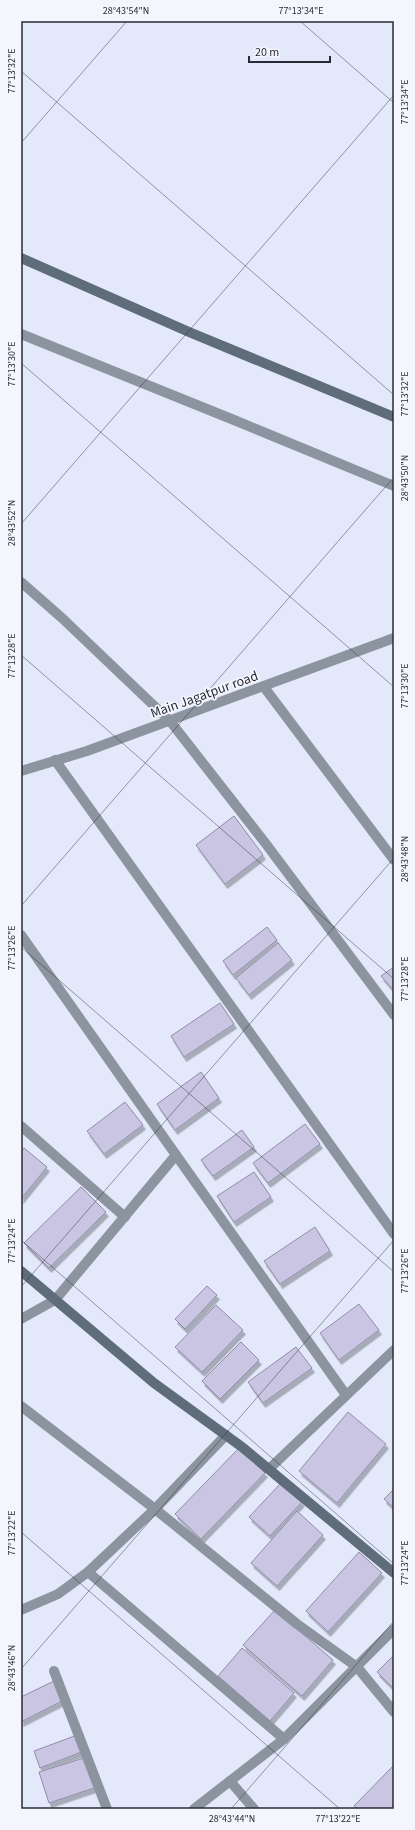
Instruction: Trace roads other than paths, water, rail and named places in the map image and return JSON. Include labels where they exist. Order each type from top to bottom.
[{"type":"street","points":[[21,258],[189,332],[394,418]]},
{"type":"street","points":[[21,334],[394,486]]},
{"type":"street","points":[[21,582],[62,618],[170,721],[271,851],[394,1015]]},
{"type":"street","name":"Main Jagatpur road","points":[[21,771],[87,751],[394,638]]},
{"type":"street","points":[[264,687],[394,860]]},
{"type":"street","points":[[55,760],[394,1234]]},
{"type":"street","points":[[21,935],[346,1395]]},
{"type":"street","points":[[21,1126],[125,1217]]},
{"type":"street","points":[[21,1319],[56,1300],[176,1155]]},
{"type":"street","points":[[21,1271],[154,1384],[226,1435],[394,1573]]},
{"type":"street","points":[[269,1469],[394,1350]]},
{"type":"street","points":[[21,1406],[155,1510],[297,1624],[357,1668],[394,1712]]},
{"type":"street","points":[[21,1610],[58,1594],[88,1572],[155,1510],[226,1435]]},
{"type":"street","points":[[88,1572],[284,1739]]},
{"type":"street","points":[[194,1809],[284,1739],[357,1668],[394,1629]]},
{"type":"street","points":[[54,1671],[107,1809]]},
{"type":"street","points":[[230,1781],[254,1809]]}]
